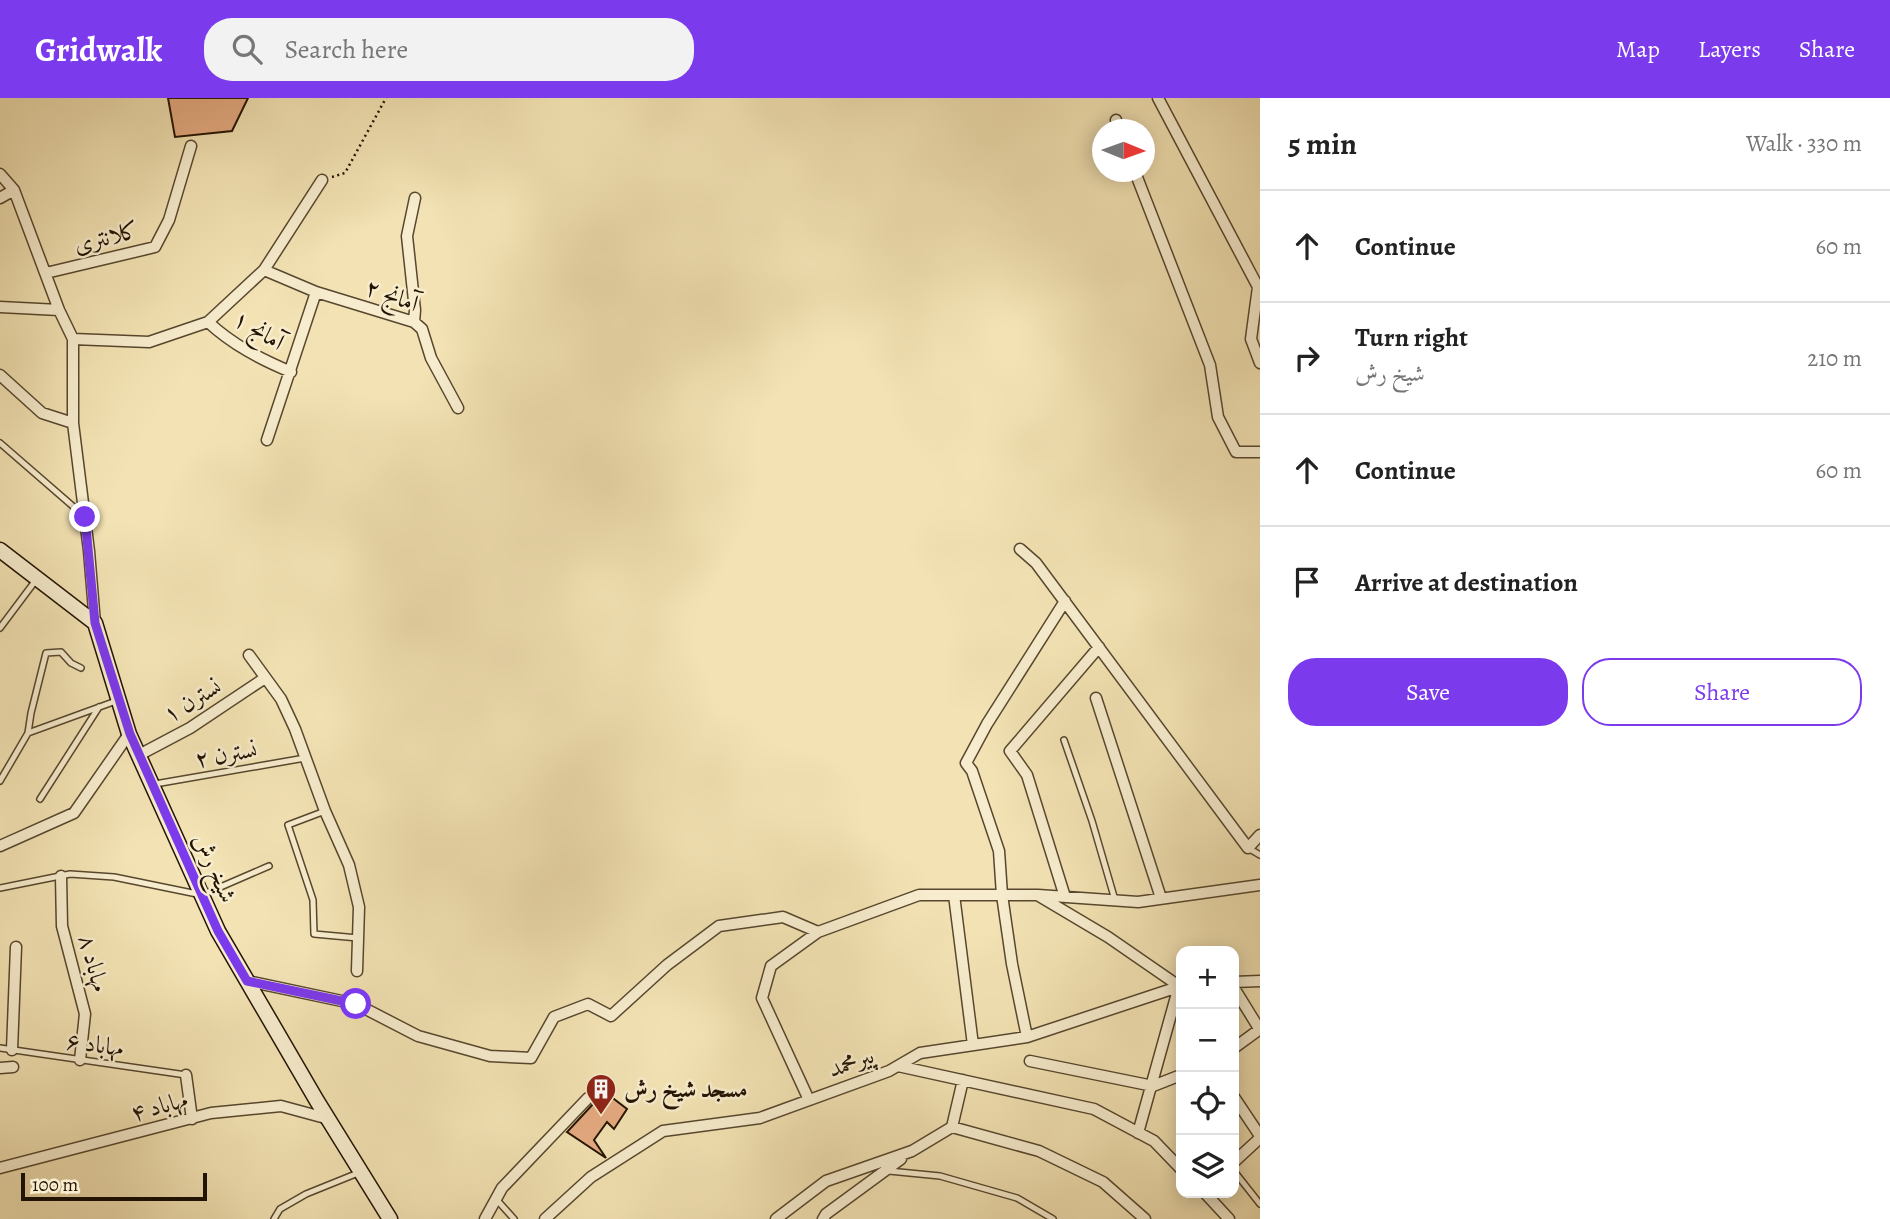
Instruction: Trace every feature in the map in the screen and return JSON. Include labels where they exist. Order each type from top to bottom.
[{"type":"street","points":[[1158,98],[1258,287],[1251,339],[1260,363]]},
{"type":"street","name":"کلانتری","points":[[46,273],[155,247],[169,220],[191,146]]},
{"type":"street","points":[[0,174],[14,190],[59,310],[73,339],[73,423],[95,623]]},
{"type":"street","points":[[73,339],[149,342],[208,322],[264,270],[322,180]]},
{"type":"street","points":[[1139,182],[1210,365],[1218,418],[1236,452],[1260,453]]},
{"type":"street","points":[[0,198],[14,190]]},
{"type":"street","points":[[414,322],[407,236],[415,198]]},
{"type":"street","name":"آمانج ۲","points":[[264,270],[316,292],[414,322],[422,329],[431,358],[458,408]]},
{"type":"street","points":[[267,440],[316,292]]},
{"type":"street","points":[[0,307],[59,310]]},
{"type":"street","name":"آمانج ۱","points":[[208,322],[227,339],[255,356],[291,372]]},
{"type":"street","points":[[0,374],[42,413],[73,423]]},
{"type":"street","points":[[1020,549],[1036,562],[1248,848],[1260,835]]},
{"type":"street","points":[[0,550],[95,623]]},
{"type":"street","points":[[1027,1037],[1012,964],[999,851],[972,771],[966,763],[987,724],[1065,601]]},
{"type":"street","name":"شیخ رش","points":[[95,623],[130,734],[218,931],[390,1219]]},
{"type":"street","points":[[1065,897],[1027,775],[1010,751],[1099,647]]},
{"type":"street","points":[[249,655],[281,699],[349,865],[359,907],[357,971]]},
{"type":"street","name":"نسترن ۱","points":[[139,755],[190,729],[265,678]]},
{"type":"street","points":[[1096,698],[1161,898]]},
{"type":"street","points":[[0,846],[74,813],[130,734]]},
{"type":"street","name":"مهاباد ۸","points":[[61,876],[62,926],[86,1014],[80,1060]]},
{"type":"street","points":[[809,1100],[762,998],[771,966],[818,932],[919,895],[1038,895],[1138,902],[1260,885]]},
{"type":"street","points":[[954,895],[973,1045]]},
{"type":"street","points":[[1038,895],[1108,937],[1176,983]]},
{"type":"street","points":[[247,981],[356,1004],[418,1036],[490,1056],[531,1058],[554,1017],[588,1004],[611,1016],[667,965],[719,926],[783,917],[818,932]]},
{"type":"street","points":[[12,1050],[16,947]]},
{"type":"street","points":[[1239,982],[1260,981]]},
{"type":"street","points":[[898,1066],[920,1053],[1027,1037],[1176,987]]},
{"type":"street","points":[[1239,996],[1260,1029],[1239,1044]]},
{"type":"street","points":[[1138,1133],[1176,1001]]},
{"type":"street","points":[[1030,1061],[1153,1086],[1176,1077]]},
{"type":"street","name":"پیرمحمد","points":[[545,1219],[591,1177],[663,1131],[760,1118],[898,1066],[1094,1109],[1154,1141],[1176,1164]]},
{"type":"street","points":[[0,1068],[13,1067]]},
{"type":"street","points":[[186,1075],[192,1119]]},
{"type":"street","points":[[823,1219],[826,1214],[912,1151],[952,1127],[963,1080]]},
{"type":"street","points":[[485,1219],[502,1188],[588,1098]]},
{"type":"street","name":"مهاباد ۴","points":[[0,1168],[211,1113],[281,1105],[329,1119]]},
{"type":"street","points":[[1239,1105],[1260,1137],[1239,1157]]},
{"type":"street","points":[[952,1127],[1039,1151],[1103,1182],[1145,1219]]},
{"type":"street","points":[[776,1219],[826,1181],[912,1151]]},
{"type":"street","points":[[1210,1198],[1229,1219]]},
{"type":"lane","points":[[0,443],[85,517]]},
{"type":"lane","points":[[0,628],[36,579]]},
{"type":"lane","points":[[0,781],[29,733],[31,713],[46,653],[61,652],[71,663],[81,668]]},
{"type":"lane","points":[[29,733],[119,700]]},
{"type":"lane","points":[[40,799],[100,707]]},
{"type":"lane","points":[[1064,740],[1115,900]]},
{"type":"lane","name":"نسترن ۲","points":[[152,785],[305,758]]},
{"type":"lane","points":[[325,811],[288,825],[313,900],[314,934],[358,938]]},
{"type":"lane","points":[[1248,848],[1260,855]]},
{"type":"lane","points":[[0,888],[71,874],[114,877],[202,895],[269,866]]},
{"type":"lane","name":"مهاباد ۶","points":[[0,1048],[186,1075]]},
{"type":"lane","points":[[274,1219],[280,1209],[306,1194],[361,1171]]},
{"type":"lane","points":[[886,1171],[940,1176],[1017,1198],[1052,1219]]},
{"type":"lane","points":[[1239,1177],[1260,1204]]},
{"type":"lane","points":[[496,1199],[514,1219]]},
{"type":"path","points":[[322,180],[345,173],[386,98]]},
{"type":"building","points":[[168,98],[248,98],[232,131],[175,137]]},
{"type":"building","name":"مسجد شیخ رش","points":[[601,1089],[627,1109],[614,1129],[607,1122],[594,1140],[606,1158],[567,1132],[594,1103],[595,1096]]},
{"type":"place","name":"مسجد شیخ رش","points":[[601,1116]]},
{"type":"route","points":[[85,517],[95,623],[130,734],[218,931],[247,981],[356,1004]]}]
